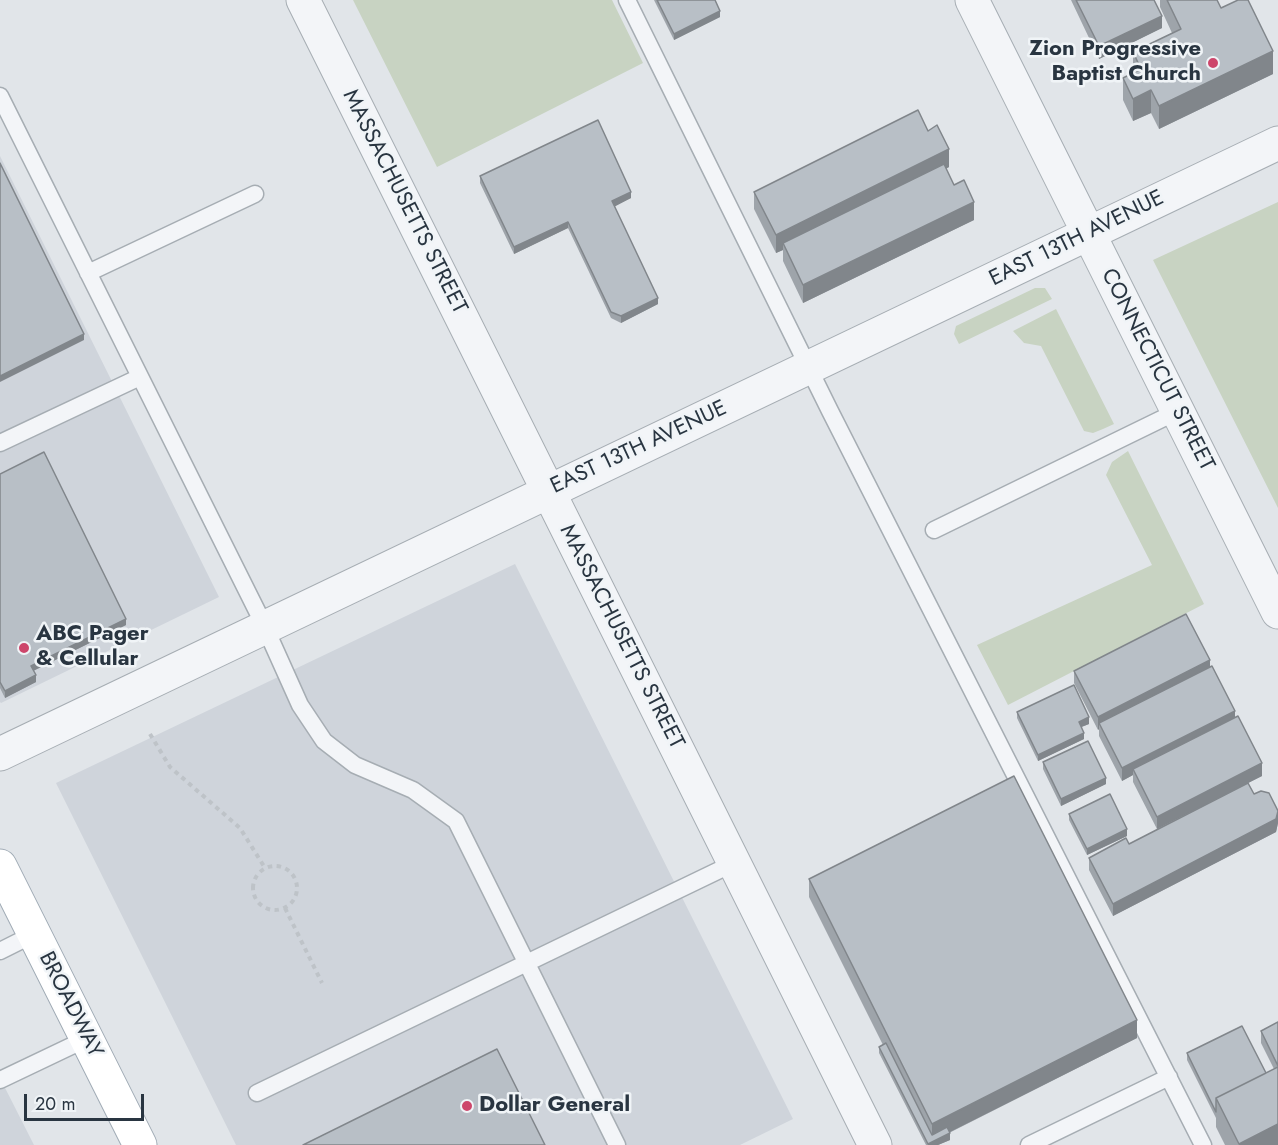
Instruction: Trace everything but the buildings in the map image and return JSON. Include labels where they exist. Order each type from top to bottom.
[{"type":"main road","name":"BROADWAY","points":[[0,866],[140,1145]]},
{"type":"street","name":"MASSACHUSETTS STREET","points":[[303,0],[875,1145]]},
{"type":"street","name":"CONNECTICUT STREET","points":[[972,0],[1278,612]]},
{"type":"street","name":"EAST 13TH AVENUE","points":[[0,754],[1278,143]]},
{"type":"lane","points":[[627,0],[808,368],[1203,1145]]},
{"type":"lane","points":[[0,96],[265,627],[300,705],[324,741],[355,765],[413,790],[456,821],[617,1145]]},
{"type":"lane","points":[[88,273],[255,194]]},
{"type":"lane","points":[[0,443],[140,376]]},
{"type":"lane","points":[[934,530],[1178,411]]},
{"type":"lane","points":[[257,1093],[734,863]]},
{"type":"lane","points":[[0,951],[34,934]]},
{"type":"lane","points":[[0,1080],[86,1039]]},
{"type":"lane","points":[[1029,1145],[1169,1077]]},
{"type":"path","points":[[150,734],[170,767],[240,828],[265,868]]},
{"type":"path","points":[[265,868],[286,868],[296,879],[297,893],[294,901],[285,908],[267,909],[255,899],[253,885],[255,878],[265,868]]},
{"type":"path","points":[[285,908],[322,983]]},
{"type":"shaded area","points":[[0,156],[219,597],[1,703],[0,702]]},
{"type":"shaded area","points":[[515,564],[793,1119],[740,1145],[236,1145],[56,783]]},
{"type":"shaded area","points":[[0,1078],[34,1145],[0,1145]]},
{"type":"green space","points":[[353,0],[612,0],[643,63],[437,167]]},
{"type":"green space","points":[[1278,202],[1278,508],[1153,260]]},
{"type":"green space","points":[[1035,288],[1045,288],[1052,299],[959,344],[954,334],[956,326]]},
{"type":"green space","points":[[1056,309],[1114,424],[1093,433],[1084,431],[1041,346],[1024,343],[1013,331]]},
{"type":"green space","points":[[1128,451],[1204,604],[1008,705],[977,645],[1152,565],[1106,475],[1112,462]]},
{"type":"place","name":"Zion Progressive Baptist Church","points":[[1213,63]]},
{"type":"place","name":"ABC Pager & Cellular","points":[[24,648]]},
{"type":"place","name":"Dollar General","points":[[467,1106]]}]
